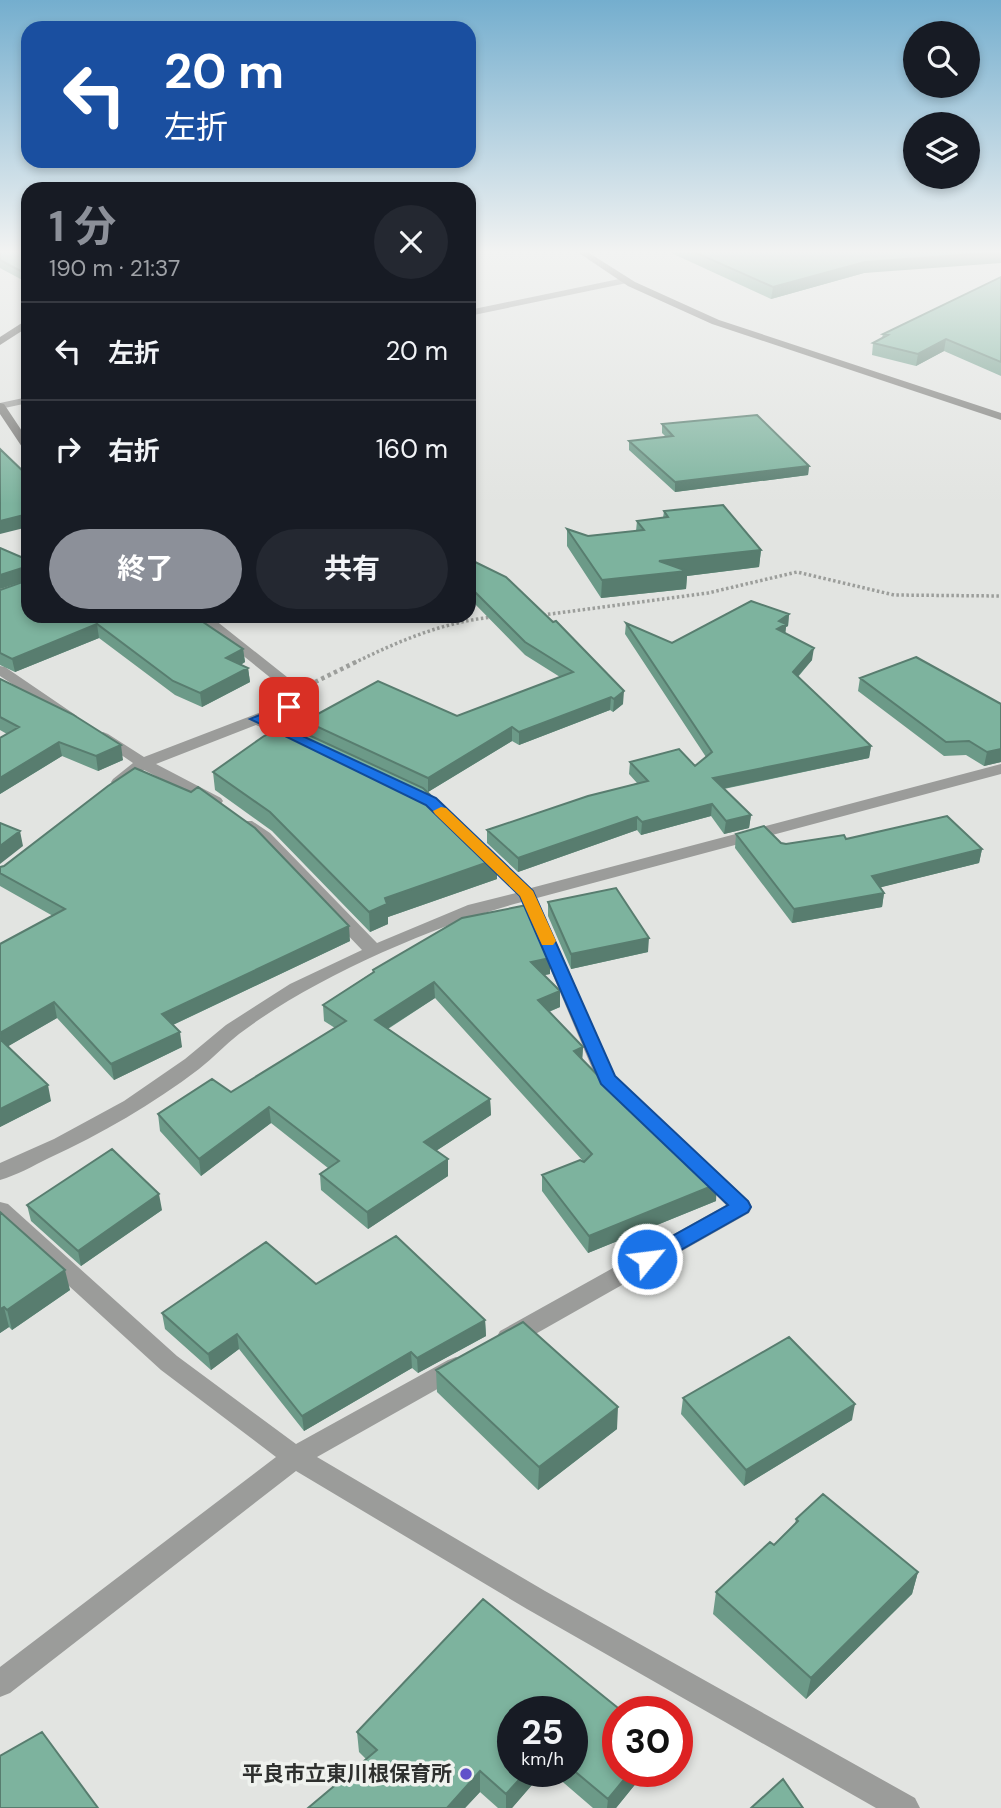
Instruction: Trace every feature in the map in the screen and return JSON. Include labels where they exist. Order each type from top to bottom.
[{"type":"street","points":[[753,335],[1001,417]]},
{"type":"street","points":[[21,402],[0,406],[21,438]]},
{"type":"street","points":[[110,789],[143,764],[289,707],[294,692],[272,671],[210,623]]},
{"type":"street","points":[[0,670],[143,764],[205,794],[264,837],[374,951]]},
{"type":"street","points":[[256,719],[319,749]]},
{"type":"street","points":[[0,1171],[61,1144],[131,1106],[192,1064],[233,1029],[297,988],[374,951],[474,909],[1001,769]]},
{"type":"street","points":[[0,1684],[295,1457],[741,1207],[607,1080],[527,894],[470,839]]},
{"type":"street","points":[[0,1210],[169,1363],[295,1457],[548,1606],[905,1808]]},
{"type":"path","points":[[534,616],[561,615],[708,593],[797,572],[894,595],[1001,596]]},
{"type":"path","points":[[476,618],[493,617]]},
{"type":"path","points":[[294,692],[408,639],[452,623]]},
{"type":"building","points":[[887,335],[1001,335],[1001,362],[946,339],[918,354],[873,343]]},
{"type":"building","points":[[757,415],[809,466],[675,482],[629,441],[673,436],[662,424]]},
{"type":"building","points":[[0,449],[21,469],[21,516],[0,521]]},
{"type":"building","points":[[723,505],[761,550],[659,561],[687,571],[602,580],[567,529],[588,536],[644,530],[637,521],[668,517],[664,511]]},
{"type":"building","points":[[0,548],[21,557],[21,568],[0,575]]},
{"type":"building","points":[[476,562],[506,577],[553,622],[556,621],[624,691],[614,699],[611,697],[519,732],[512,727],[428,778],[305,721],[378,681],[457,716],[573,672],[525,642],[476,593]]},
{"type":"building","points":[[21,582],[21,623],[204,623],[243,649],[226,658],[248,668],[200,693],[173,681],[97,624],[12,659],[0,653],[0,590]]},
{"type":"building","points":[[751,601],[789,614],[779,621],[786,624],[777,629],[814,648],[793,672],[871,746],[713,778],[751,815],[726,821],[712,804],[642,822],[637,817],[518,858],[487,830],[588,796],[648,781],[630,762],[679,749],[695,766],[712,752],[626,623],[672,643]]},
{"type":"building","points":[[916,657],[1001,704],[1001,749],[987,752],[969,741],[946,742],[860,678]]},
{"type":"building","points":[[0,679],[72,714],[121,745],[96,756],[59,742],[0,778],[0,738],[19,727],[0,717]]},
{"type":"building","points":[[287,725],[423,788],[497,859],[385,898],[387,904],[369,912],[270,812],[213,772],[264,736]]},
{"type":"building","points":[[135,768],[191,792],[198,787],[255,828],[349,926],[162,1014],[180,1032],[111,1064],[54,1002],[0,1033],[0,944],[65,909],[0,873],[0,867]]},
{"type":"building","points":[[947,816],[982,849],[872,876],[884,893],[794,909],[736,834],[764,826],[781,843],[786,844],[844,835],[846,839]]},
{"type":"building","points":[[0,823],[20,831],[0,846]]},
{"type":"building","points":[[616,888],[649,938],[571,954],[548,902]]},
{"type":"building","points":[[527,905],[550,958],[531,962],[560,991],[538,1000],[583,1047],[574,1051],[653,1132],[661,1129],[717,1184],[589,1236],[542,1175],[580,1160],[584,1162],[592,1154],[434,982],[375,1020],[490,1099],[424,1142],[448,1159],[367,1212],[320,1174],[339,1161],[269,1107],[199,1159],[158,1114],[212,1079],[231,1092],[346,1021],[323,1005],[374,972],[373,970],[462,918]]},
{"type":"building","points":[[0,1039],[48,1085],[0,1109]]},
{"type":"building","points":[[112,1149],[159,1194],[78,1251],[27,1205]]},
{"type":"building","points":[[0,1212],[65,1270],[7,1310],[4,1307],[0,1309]]},
{"type":"building","points":[[396,1236],[485,1320],[417,1358],[411,1352],[302,1416],[237,1334],[208,1354],[162,1313],[266,1242],[316,1284]]},
{"type":"building","points":[[523,1322],[618,1407],[539,1467],[436,1370]]},
{"type":"building","points":[[789,1337],[855,1404],[746,1470],[683,1398]]},
{"type":"building","points":[[823,1494],[918,1572],[811,1678],[716,1592],[770,1542],[774,1545],[798,1521],[796,1519]]},
{"type":"building","points":[[483,1599],[603,1696],[602,1787],[618,1787],[608,1799],[588,1782],[588,1696],[497,1696],[497,1786],[480,1771],[447,1808],[308,1808],[377,1750],[357,1732]]},
{"type":"building","points":[[42,1732],[98,1808],[0,1808],[0,1756]]},
{"type":"building","points":[[783,1779],[803,1808],[751,1808]]},
{"type":"building","points":[[498,1787],[512,1787],[506,1794]]},
{"type":"slow traffic","points":[[441,811],[527,894],[547,941]]},
{"type":"place","name":"平良市立東川根保育所","points":[[466,1774]]},
{"type":"route","points":[[289,707],[256,719],[431,802],[527,894],[607,1080],[741,1207],[647,1259]]}]
